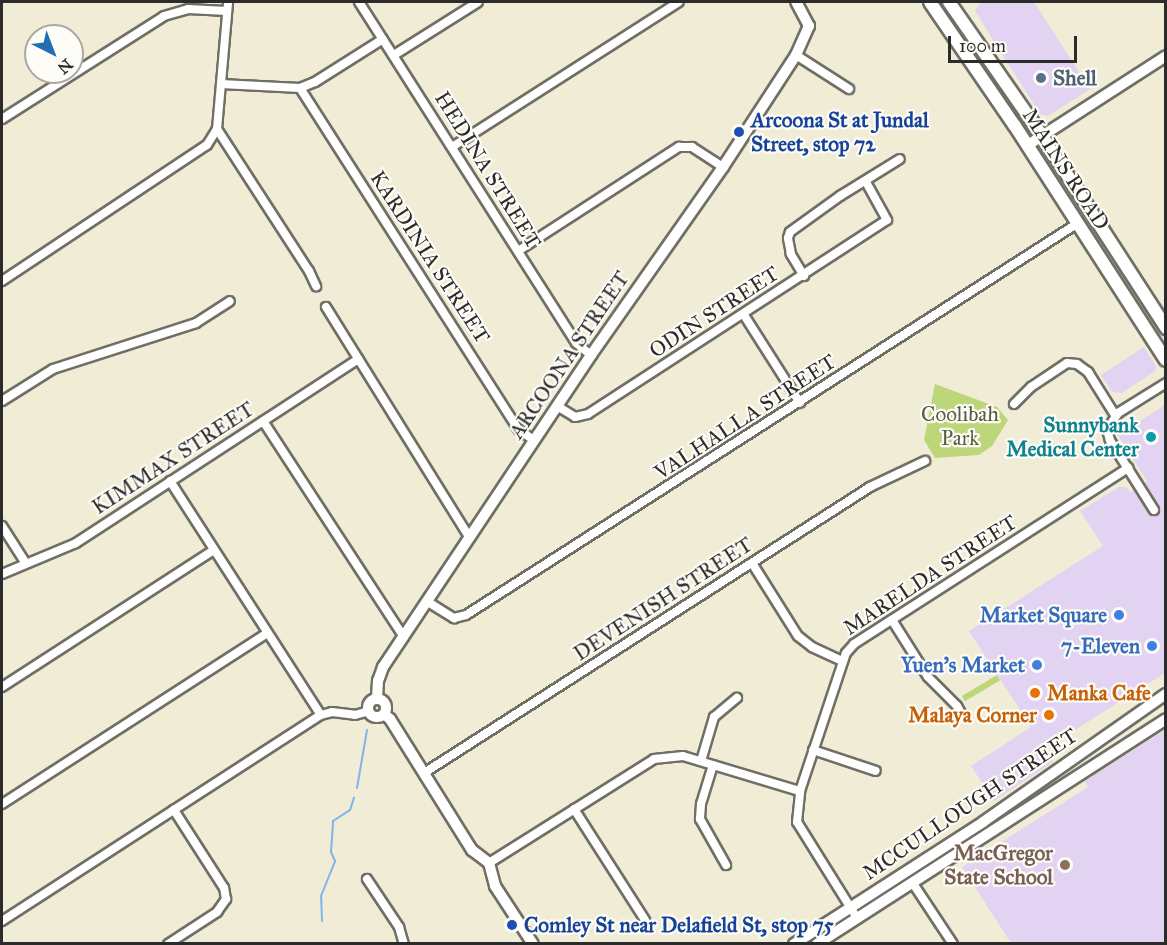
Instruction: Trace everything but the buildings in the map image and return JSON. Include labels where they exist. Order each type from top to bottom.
[{"type":"main road","name":"MAINS ROAD","points":[[930,2],[1028,145],[1166,360]]},
{"type":"main road","name":"MAINS ROAD","points":[[953,3],[1166,328]]},
{"type":"street","points":[[2,281],[194,156],[207,145],[217,129],[228,2]]},
{"type":"street","name":"HEDINA STREET","points":[[359,2],[576,343],[591,355]]},
{"type":"street","points":[[394,56],[478,2]]},
{"type":"street","points":[[452,147],[679,2]]},
{"type":"street","name":"ARCOONA STREET","points":[[377,699],[378,681],[383,667],[591,355],[723,167],[796,55],[806,38],[809,23],[796,2]]},
{"type":"street","points":[[2,119],[165,16],[188,9],[227,11]]},
{"type":"street","points":[[221,84],[300,88],[315,82],[383,39]]},
{"type":"street","points":[[796,55],[849,89]]},
{"type":"street","points":[[1028,145],[1166,56]]},
{"type":"street","name":"KARDINIA STREET","points":[[300,88],[519,430],[534,440]]},
{"type":"street","points":[[217,129],[316,286]]},
{"type":"street","points":[[518,251],[679,147],[692,147],[723,167]]},
{"type":"street","points":[[804,276],[791,254],[788,238],[790,232],[840,196],[900,159]]},
{"type":"street","name":"ODIN STREET","points":[[557,406],[575,417],[588,414],[888,220],[866,182]]},
{"type":"street","name":"VALHALLA STREET","points":[[428,602],[454,618],[466,615],[1078,223]]},
{"type":"street","points":[[2,401],[53,369],[196,323],[230,301]]},
{"type":"street","points":[[326,307],[470,538]]},
{"type":"street","points":[[744,315],[800,403]]},
{"type":"street","name":"KIMMAX STREET","points":[[2,574],[25,562],[49,556],[75,543],[358,359]]},
{"type":"street","points":[[1014,404],[1031,387],[1067,363],[1077,364],[1088,372],[1115,416]]},
{"type":"street","points":[[1154,510],[1107,433],[1115,416],[1166,383]]},
{"type":"street","points":[[263,421],[404,637]]},
{"type":"street","name":"DEVENISH STREET","points":[[424,773],[870,487],[925,461]]},
{"type":"street","name":"MARELDA STREET","points":[[857,918],[796,822],[800,791],[842,662],[854,644],[1128,468]]},
{"type":"street","points":[[170,481],[321,715]]},
{"type":"street","points":[[2,526],[25,562]]},
{"type":"street","points":[[2,687],[214,550]]},
{"type":"street","points":[[752,563],[798,636],[812,647],[842,662]]},
{"type":"street","points":[[892,620],[928,677],[962,715]]},
{"type":"street","points":[[2,804],[267,633]]},
{"type":"street","name":"MCCULLOUGH STREET","points":[[794,944],[983,822],[1166,694]]},
{"type":"street","points":[[701,761],[714,717],[737,698]]},
{"type":"street","points":[[369,711],[370,703],[377,699],[386,706],[384,714],[472,850],[489,863],[495,886],[533,944]]},
{"type":"street","points":[[369,711],[375,717],[384,714]]},
{"type":"street","points":[[2,921],[321,715],[332,712],[355,715],[369,711]]},
{"type":"street","name":"MCCULLOUGH STREET","points":[[817,944],[1166,719]]},
{"type":"street","points":[[813,750],[876,771]]},
{"type":"street","points":[[489,863],[654,759],[683,756],[800,791]]},
{"type":"street","points":[[713,765],[700,819],[726,865]]},
{"type":"street","points":[[574,809],[645,920]]},
{"type":"street","points":[[168,944],[218,912],[226,900],[224,888],[174,810]]},
{"type":"street","points":[[367,879],[399,927],[404,944]]},
{"type":"street","points":[[912,882],[952,944]]},
{"type":"shaded area","points":[[981,2],[1034,2],[1090,89],[1048,116],[1040,114],[975,11]]},
{"type":"shaded area","points":[[1144,347],[1156,366],[1155,371],[1122,393],[1112,392],[1101,375]]},
{"type":"shaded area","points":[[1165,405],[1165,673],[1045,749],[1053,762],[994,801],[971,766],[1031,727],[969,631],[1103,546],[1080,511],[1119,487],[1126,487],[1130,492],[1147,481],[1118,435]]},
{"type":"shaded area","name":"MacGregor State School","points":[[1165,730],[1165,943],[1011,943],[962,867],[1088,787],[1085,781]]},
{"type":"green space","name":"Coolibah Park","points":[[935,384],[997,407],[1008,420],[992,446],[979,455],[935,458],[924,440]]},
{"type":"green space","points":[[997,675],[1000,680],[965,701],[962,696]]},
{"type":"waterway","points":[[357,788],[367,730]]},
{"type":"waterway","points":[[322,921],[321,896],[335,861],[331,852],[333,821],[350,810],[354,798]]},
{"type":"place","name":"Shell","points":[[1041,78]]},
{"type":"place","name":"Arcoona St at Jundal Street, stop 72","points":[[739,132]]},
{"type":"place","name":"Sunnybank Medical Center","points":[[1151,437]]},
{"type":"place","name":"Market Square","points":[[1119,615]]},
{"type":"place","name":"7-Eleven","points":[[1152,646]]},
{"type":"place","name":"Yuen's Market","points":[[1037,665]]},
{"type":"place","name":"Manka Cafe","points":[[1035,693]]},
{"type":"place","name":"Malaya Corner","points":[[1049,715]]},
{"type":"place","name":"MacGregor State School","points":[[1065,865]]},
{"type":"place","name":"Comley St near Delafield St, stop 75","points":[[512,925]]}]
